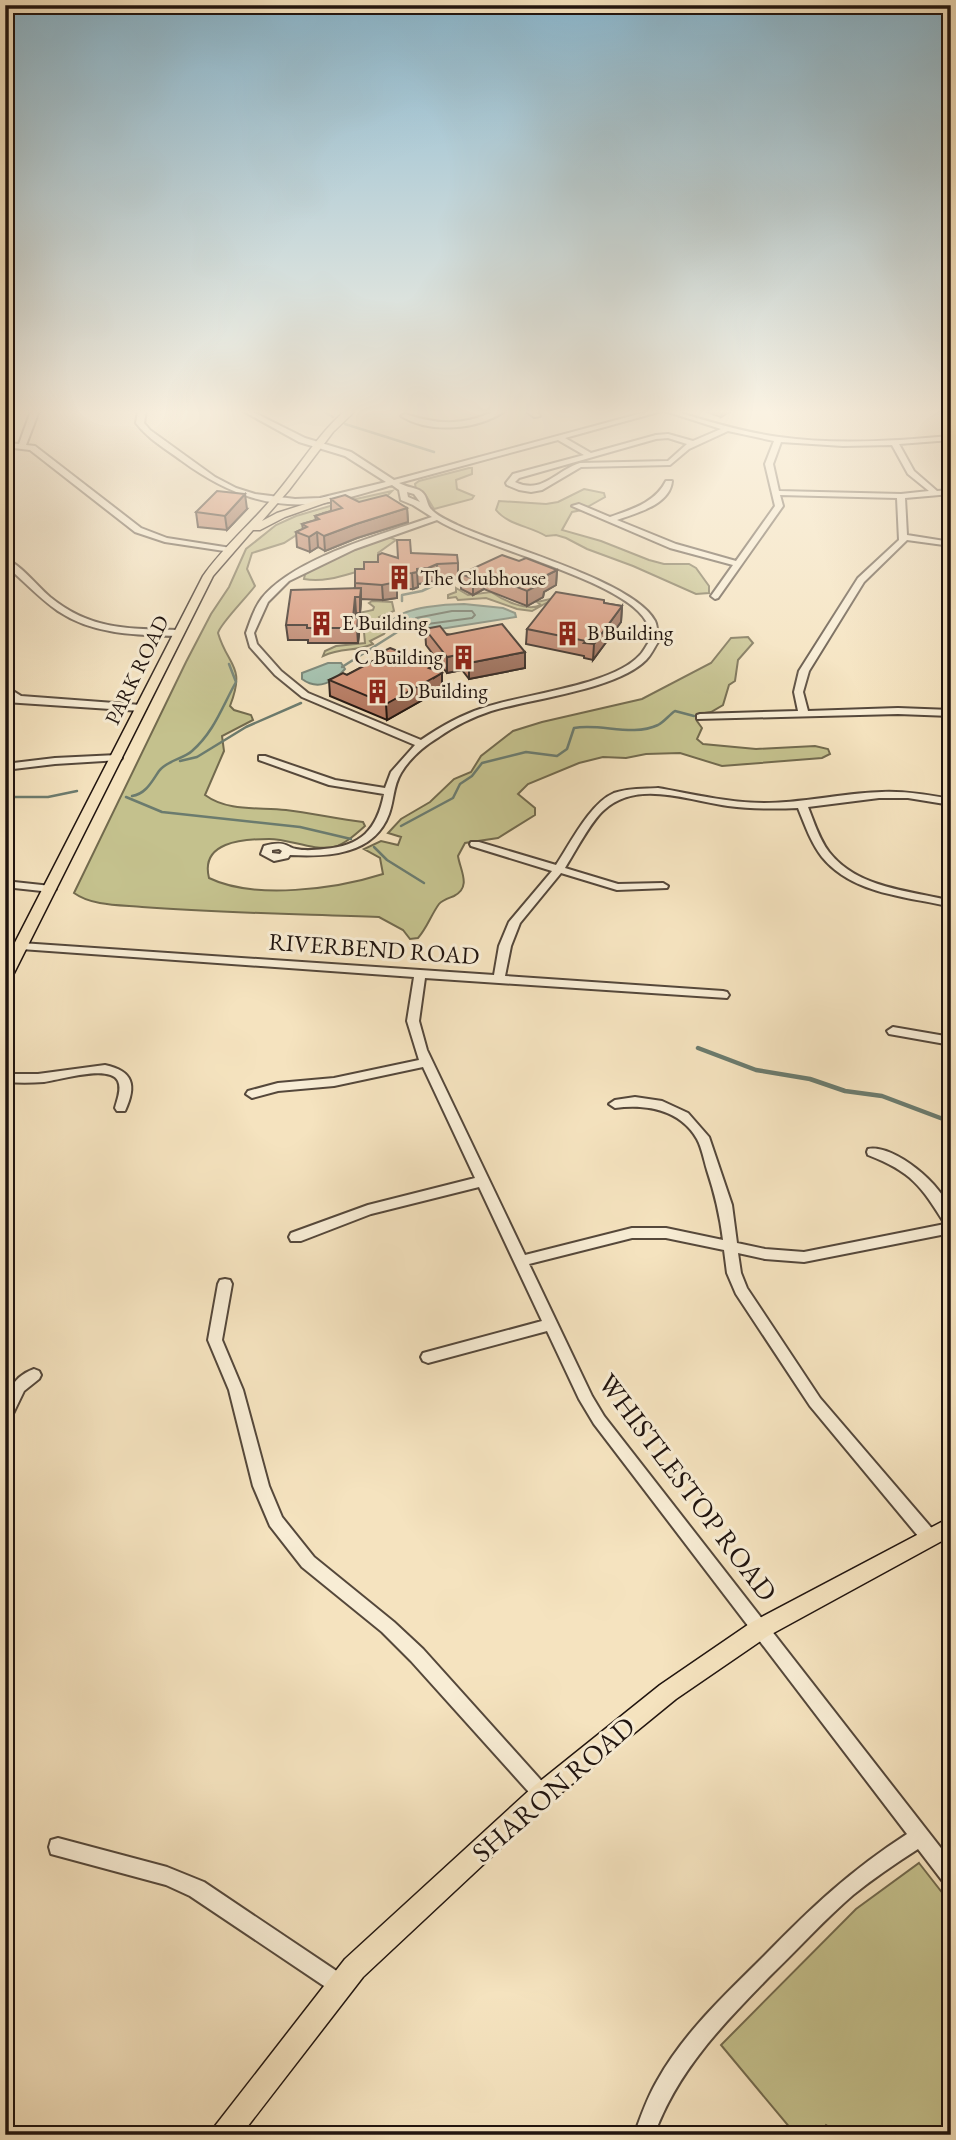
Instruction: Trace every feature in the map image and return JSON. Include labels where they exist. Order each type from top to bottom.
[{"type":"main road","name":"PARK ROAD","points":[[5,977],[208,576],[265,511]]},
{"type":"main road","points":[[231,547],[272,519],[296,511]]},
{"type":"main road","name":"SHARON ROAD","points":[[224,2135],[354,1968],[542,1794],[668,1692],[760,1629],[951,1527]]},
{"type":"street","points":[[113,511],[138,530],[165,540],[231,547]]},
{"type":"street","points":[[288,852],[328,853],[358,843],[380,822],[395,774],[421,744],[488,709],[620,674],[644,656],[650,647],[654,633],[646,614],[628,599],[437,518],[427,511]]},
{"type":"street","points":[[588,511],[688,551],[738,564]]},
{"type":"street","points":[[611,520],[631,511]]},
{"type":"street","points":[[715,596],[777,511]]},
{"type":"street","points":[[804,714],[798,694],[799,681],[804,670],[861,580],[897,548],[904,537],[902,511]]},
{"type":"street","points":[[421,744],[305,695],[288,683],[253,645],[250,633],[264,601],[286,579],[352,547],[437,518]]},
{"type":"street","points":[[904,537],[951,544]]},
{"type":"street","points":[[5,560],[56,606],[75,618],[113,630],[178,633]]},
{"type":"street","points":[[5,689],[19,699]]},
{"type":"street","points":[[5,699],[141,708]]},
{"type":"street","points":[[701,717],[898,711],[951,713]]},
{"type":"street","points":[[5,767],[117,758]]},
{"type":"street","points":[[262,758],[333,783],[388,792]]},
{"type":"street","points":[[499,979],[505,946],[515,922],[558,870],[598,809],[623,794],[658,791],[745,805],[802,805],[886,795],[951,802]]},
{"type":"street","points":[[802,805],[822,850],[846,873],[881,889],[951,904]]},
{"type":"street","points":[[475,844],[617,887],[663,886]]},
{"type":"street","points":[[5,884],[51,888]]},
{"type":"street","name":"RIVERBEND ROAD","points":[[21,946],[723,995]]},
{"type":"street","name":"WHISTLESTOP ROAD","points":[[420,974],[413,1021],[415,1034],[569,1367],[599,1420],[951,1876]]},
{"type":"street","points":[[893,1031],[951,1041]]},
{"type":"street","points":[[252,1094],[278,1087],[334,1082],[427,1062]]},
{"type":"street","points":[[5,1078],[48,1077],[89,1069],[109,1069],[123,1078],[126,1085],[121,1108]]},
{"type":"street","points":[[615,1104],[635,1101],[658,1104],[692,1122],[708,1148],[724,1205],[737,1281],[786,1362],[835,1428],[929,1537]]},
{"type":"street","points":[[873,1152],[898,1161],[919,1175],[951,1222]]},
{"type":"street","points":[[296,1237],[368,1210],[483,1181]]},
{"type":"street","points":[[520,1261],[632,1233],[666,1233],[765,1254],[803,1257],[951,1228]]},
{"type":"street","points":[[225,1284],[215,1340],[236,1390],[261,1486],[276,1521],[308,1562],[417,1654],[542,1794]]},
{"type":"street","points":[[428,1357],[549,1325]]},
{"type":"street","points":[[5,1416],[19,1387],[34,1375]]},
{"type":"street","points":[[645,2135],[666,2085],[679,2062],[704,2029],[836,1897],[865,1873],[920,1836]]},
{"type":"street","points":[[58,1847],[167,1876],[197,1889],[340,1985]]},
{"type":"shaded area","points":[[313,511],[333,511],[323,513],[321,519],[284,543],[252,553],[247,569],[255,586],[218,633],[236,674],[230,706],[234,710],[251,715],[253,720],[222,736],[224,751],[205,795],[234,806],[296,811],[363,822],[365,826],[334,847],[269,839],[226,845],[211,857],[208,866],[209,878],[249,889],[295,890],[342,884],[383,874],[380,858],[364,849],[381,841],[398,845],[401,837],[388,833],[401,819],[430,802],[454,779],[471,772],[481,756],[513,731],[642,699],[711,663],[731,638],[748,637],[753,643],[738,660],[735,681],[729,685],[723,705],[711,712],[699,714],[697,721],[702,728],[697,739],[703,744],[756,749],[815,746],[828,749],[830,754],[822,758],[722,766],[680,753],[646,754],[626,758],[603,757],[579,763],[528,784],[518,794],[535,808],[535,815],[498,838],[465,843],[458,856],[463,888],[439,904],[418,938],[410,939],[403,930],[379,917],[116,905],[98,903],[74,893],[186,662],[211,614],[229,587],[246,549],[276,525]]},
{"type":"shaded area","points":[[497,511],[578,511],[572,512],[562,530],[601,541],[649,560],[664,564],[689,564],[696,568],[709,586],[709,593],[696,594],[566,538],[546,536]]},
{"type":"shaded area","points":[[389,537],[396,540],[378,553],[380,566],[323,580],[304,579],[305,574],[335,557]]},
{"type":"shaded area","points":[[456,588],[468,595],[491,592],[508,601],[529,607],[541,605],[537,602],[555,598],[532,611],[517,609],[486,598],[448,598],[448,595],[456,592]]},
{"type":"shaded area","points":[[392,602],[394,611],[379,617],[381,622],[378,624],[385,624],[388,628],[384,634],[370,641],[373,644],[323,656],[325,651],[336,646],[365,643],[364,632],[353,630],[362,628],[364,618],[354,617],[354,614],[373,610],[374,607],[369,603]]},
{"type":"shaded area","points":[[919,1863],[951,1904],[951,2135],[843,2135],[826,2125],[820,2135],[796,2135],[721,2045],[856,1909]]},
{"type":"water","points":[[464,604],[503,608],[515,613],[516,617],[421,632],[404,630],[395,625],[394,619],[417,609]]},
{"type":"water","points":[[328,663],[341,663],[345,669],[336,678],[320,685],[302,679],[302,673]]},
{"type":"building","points":[[197,511],[230,511],[225,516]]},
{"type":"building","points":[[332,511],[398,511],[324,536],[317,532],[309,537],[296,532],[307,527],[302,524],[319,519],[315,516]]},
{"type":"building","points":[[397,540],[410,540],[411,553],[457,555],[458,563],[437,564],[417,569],[417,572],[397,574],[397,582],[382,585],[355,583],[355,569],[364,569],[364,562],[378,562],[378,555],[382,553],[398,558]]},
{"type":"building","points":[[502,555],[519,561],[526,558],[557,570],[539,579],[544,582],[527,591],[484,574],[473,579],[461,574]]},
{"type":"building","points":[[361,588],[360,597],[355,597],[353,618],[358,618],[357,628],[307,628],[307,625],[286,625],[291,590]]},
{"type":"building","points":[[556,592],[604,600],[604,603],[622,606],[594,644],[527,629]]},
{"type":"building","points":[[502,624],[525,652],[469,663],[462,654],[447,657],[425,629],[440,626],[447,635]]},
{"type":"building","points":[[390,648],[434,665],[429,668],[442,673],[386,704],[329,680],[343,673],[347,675],[381,657],[376,655]]},
{"type":"waterway","points":[[402,601],[402,595],[422,591],[439,583]]},
{"type":"waterway","points":[[342,667],[402,629]]},
{"type":"waterway","points":[[132,796],[145,790],[162,768],[188,754],[206,736],[236,682],[229,664]]},
{"type":"waterway","points":[[180,761],[197,757],[246,727],[301,703]]},
{"type":"waterway","points":[[401,826],[453,798],[460,784],[472,776],[482,763],[526,752],[557,756],[567,749],[574,728],[638,730],[658,725],[675,711],[694,716]]},
{"type":"waterway","points":[[5,797],[48,797],[77,791]]},
{"type":"waterway","points":[[126,797],[162,812],[300,827],[351,839]]},
{"type":"waterway","points":[[374,847],[387,860],[424,883]]},
{"type":"waterway","points":[[698,1048],[756,1070],[810,1079],[845,1091],[882,1096],[951,1122]]},
{"type":"place","name":"The Clubhouse","points":[[400,578]]},
{"type":"place","name":"E Building","points":[[322,623]]},
{"type":"place","name":"B Building","points":[[567,633]]},
{"type":"place","name":"C Building","points":[[463,657]]},
{"type":"place","name":"D Building","points":[[378,691]]}]
